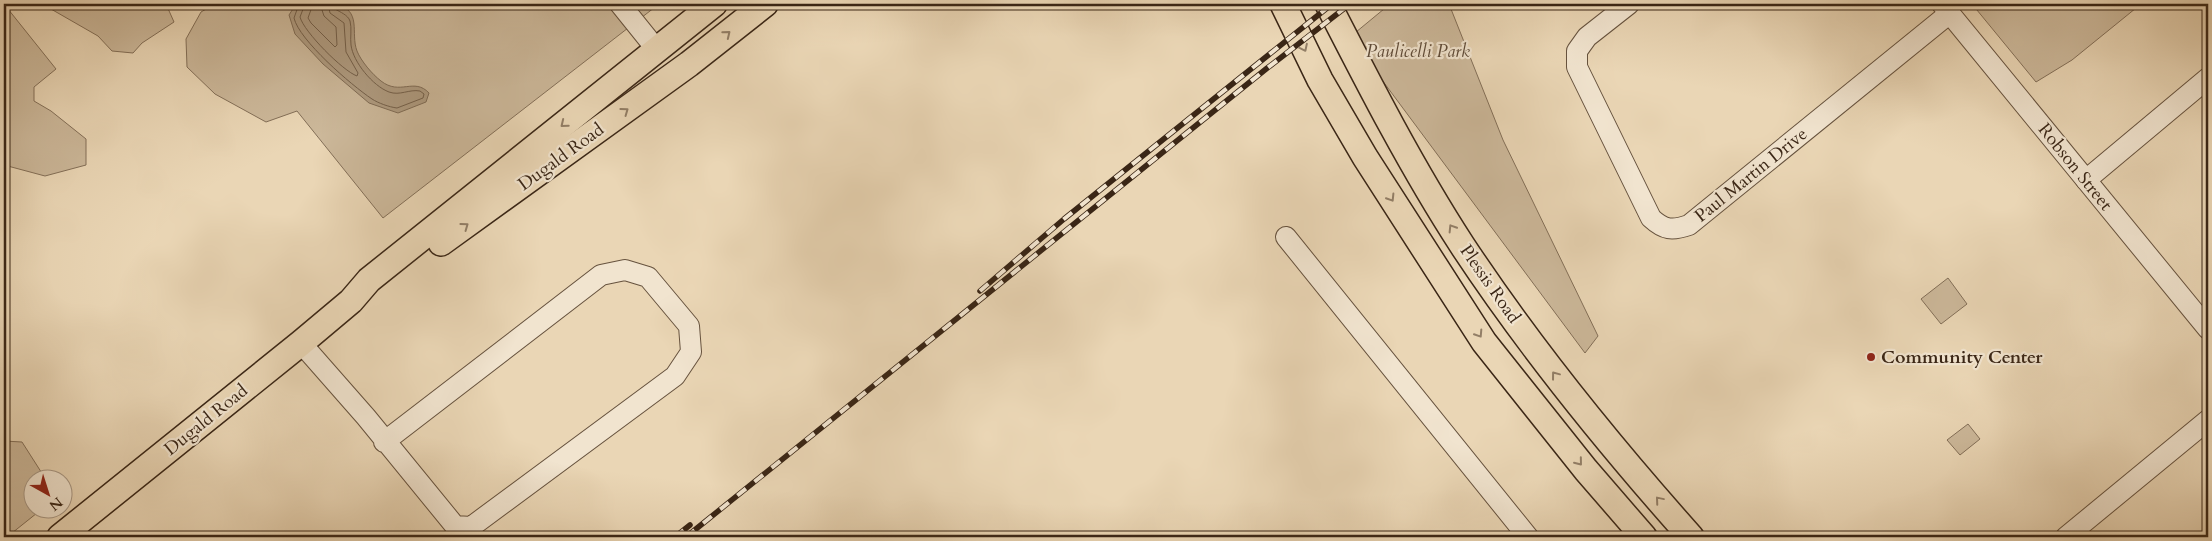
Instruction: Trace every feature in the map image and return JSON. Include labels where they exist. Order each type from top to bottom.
[{"type":"main road","name":"Dugald Road","points":[[60,537],[301,343],[351,301],[369,280],[714,4]]},
{"type":"main road","name":"Dugald Road","points":[[351,301],[376,289],[689,64],[765,4]]},
{"type":"main road","name":"Plessis Road","points":[[1283,4],[1320,80],[1364,156],[1484,342],[1586,470],[1644,537]]},
{"type":"main road","name":"Plessis Road","points":[[1328,4],[1372,90],[1462,245],[1514,321],[1572,397],[1690,537]]},
{"type":"main road","points":[[657,50],[671,60],[689,64]]},
{"type":"street","points":[[620,4],[657,50]]},
{"type":"street","name":"Paul Martin Drive","points":[[1629,4],[1588,37],[1577,51],[1577,67],[1651,218],[1662,227],[1674,230],[1689,226],[1946,9]]},
{"type":"street","name":"Robson Street","points":[[1946,9],[2086,180],[2206,320]]},
{"type":"street","points":[[2086,180],[2208,78]]},
{"type":"street","points":[[1286,237],[1518,534]]},
{"type":"street","points":[[301,343],[366,417],[384,442],[455,526],[471,527],[675,376],[691,352],[689,326],[648,277],[625,270],[601,275],[384,442]]},
{"type":"street","points":[[2066,537],[2208,420]]},
{"type":"green space","points":[[4,4],[56,69],[34,87],[34,101],[51,111],[86,139],[86,165],[45,176],[4,165]]},
{"type":"green space","points":[[34,4],[166,4],[174,22],[142,43],[133,53],[112,51],[98,36],[44,5]]},
{"type":"green space","points":[[212,4],[659,4],[383,218],[297,111],[266,122],[215,94],[187,67],[186,39],[201,12]]},
{"type":"green space","name":"Paulicelli Park","points":[[1390,4],[1449,4],[1503,140],[1598,336],[1585,353],[1350,37]]},
{"type":"green space","points":[[1972,4],[2141,4],[2072,60],[2036,82]]},
{"type":"green space","points":[[1948,278],[1967,304],[1941,324],[1921,299]]},
{"type":"green space","points":[[1968,424],[1980,439],[1960,455],[1947,440]]},
{"type":"green space","points":[[4,441],[22,442],[39,468],[22,468],[22,518],[31,518],[7,537],[4,537]]},
{"type":"water","points":[[326,3],[344,7],[349,11],[354,23],[357,51],[371,71],[381,81],[394,87],[418,86],[429,93],[426,102],[398,113],[369,103],[323,64],[295,34],[289,15],[296,4]]},
{"type":"railway","points":[[980,291],[1064,219],[1332,4]]},
{"type":"railway","points":[[686,537],[1266,69],[1350,4]]},
{"type":"railway","points":[[675,537],[690,525]]},
{"type":"place","name":"Community Center","points":[[1871,357]]}]
